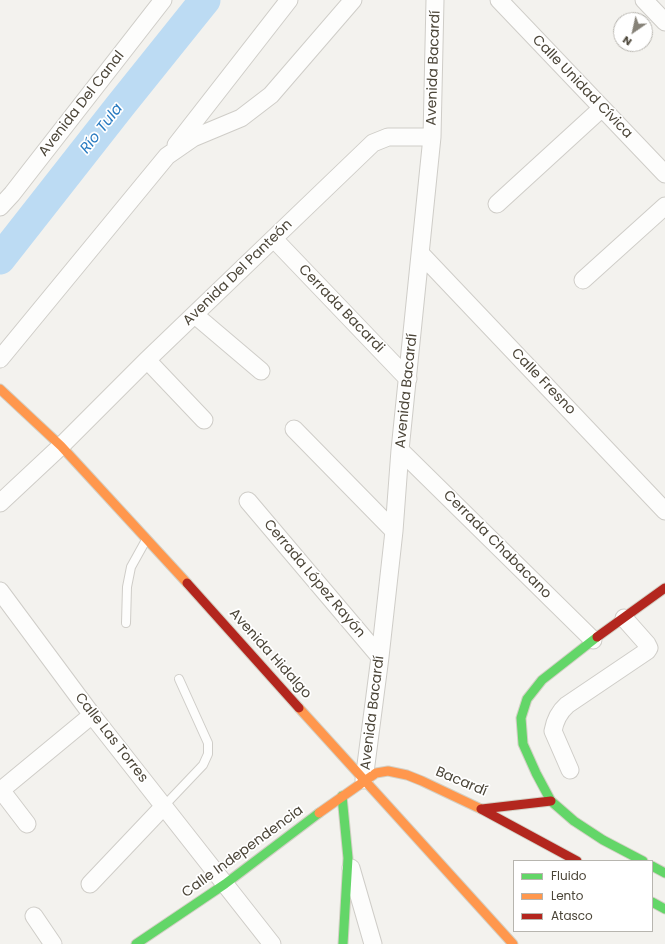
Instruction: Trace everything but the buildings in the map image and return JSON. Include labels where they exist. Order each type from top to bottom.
[{"type":"main road","name":"Avenida Hidalgo","points":[[0,389],[61,446],[147,539],[513,944]]},
{"type":"main road","points":[[641,860],[603,840],[574,821],[551,801],[523,744],[521,718],[527,699],[542,680],[593,640],[665,588]]},
{"type":"main road","name":"Bacardí","points":[[364,780],[376,773],[388,771],[407,775],[482,809],[551,801]]},
{"type":"main road","name":"Calle Independencia","points":[[136,944],[225,884],[364,780]]},
{"type":"main road","points":[[342,796],[348,858],[343,944]]},
{"type":"main road","points":[[482,809],[575,860]]},
{"type":"main road","points":[[653,867],[665,873]]},
{"type":"main road","points":[[653,903],[665,909]]},
{"type":"street","name":"Avenida Del Canal","points":[[0,207],[12,194],[163,0]]},
{"type":"street","points":[[0,359],[167,156],[289,0]]},
{"type":"street","points":[[167,156],[193,138],[241,118],[271,95],[353,0]]},
{"type":"street","name":"Avenida Bacardí","points":[[364,780],[394,531],[400,450],[432,137],[436,0]]},
{"type":"street","name":"Calle Unidad Cívica","points":[[499,0],[665,174]]},
{"type":"street","points":[[644,0],[665,22]]},
{"type":"street","points":[[498,204],[602,108]]},
{"type":"street","name":"Avenida Del Panteón","points":[[0,502],[61,446],[147,360],[373,143],[388,137],[432,137]]},
{"type":"street","points":[[583,280],[665,206]]},
{"type":"street","name":"Cerrada Bacardi","points":[[274,239],[408,379]]},
{"type":"street","name":"Calle Fresno","points":[[421,254],[665,511]]},
{"type":"street","points":[[195,315],[261,371]]},
{"type":"street","points":[[147,360],[204,420]]},
{"type":"street","points":[[294,429],[394,531]]},
{"type":"street","name":"Cerrada Chabacano","points":[[400,450],[593,640]]},
{"type":"street","name":"Cerrada López Rayón","points":[[248,502],[380,657]]},
{"type":"street","name":"Calle Las Torres","points":[[0,591],[92,714],[272,944]]},
{"type":"street","points":[[570,770],[553,731],[554,724],[561,710],[647,651],[649,648],[624,618]]},
{"type":"street","points":[[27,824],[1,791],[92,714]]},
{"type":"street","points":[[90,884],[164,806]]},
{"type":"street","points":[[348,858],[373,944]]},
{"type":"street","points":[[34,916],[53,944]]},
{"type":"lane","points":[[126,623],[127,587],[131,567],[147,539]]},
{"type":"lane","points":[[164,806],[203,765],[208,754],[208,743],[179,679]]},
{"type":"waterway","name":"Río Tula","points":[[0,259],[205,0]]},
{"type":"traffic: fast","points":[[597,637],[542,680],[527,699],[521,718],[523,744],[551,801],[574,821],[603,840],[641,860]]},
{"type":"traffic: fast","points":[[342,796],[348,858],[343,944]]},
{"type":"traffic: fast","points":[[136,944],[225,884],[319,813]]},
{"type":"traffic: fast","points":[[653,867],[665,873]]},
{"type":"traffic: fast","points":[[653,903],[665,909]]},
{"type":"traffic: slow","points":[[0,389],[61,446],[187,583]]},
{"type":"traffic: slow","points":[[299,708],[513,944]]},
{"type":"traffic: slow","points":[[319,813],[376,773],[388,771],[407,775],[422,781],[481,809]]},
{"type":"traffic: jam","points":[[187,583],[299,708]]},
{"type":"traffic: jam","points":[[597,637],[665,588]]},
{"type":"traffic: jam","points":[[482,809],[551,801]]},
{"type":"traffic: jam","points":[[481,809],[575,860]]}]
